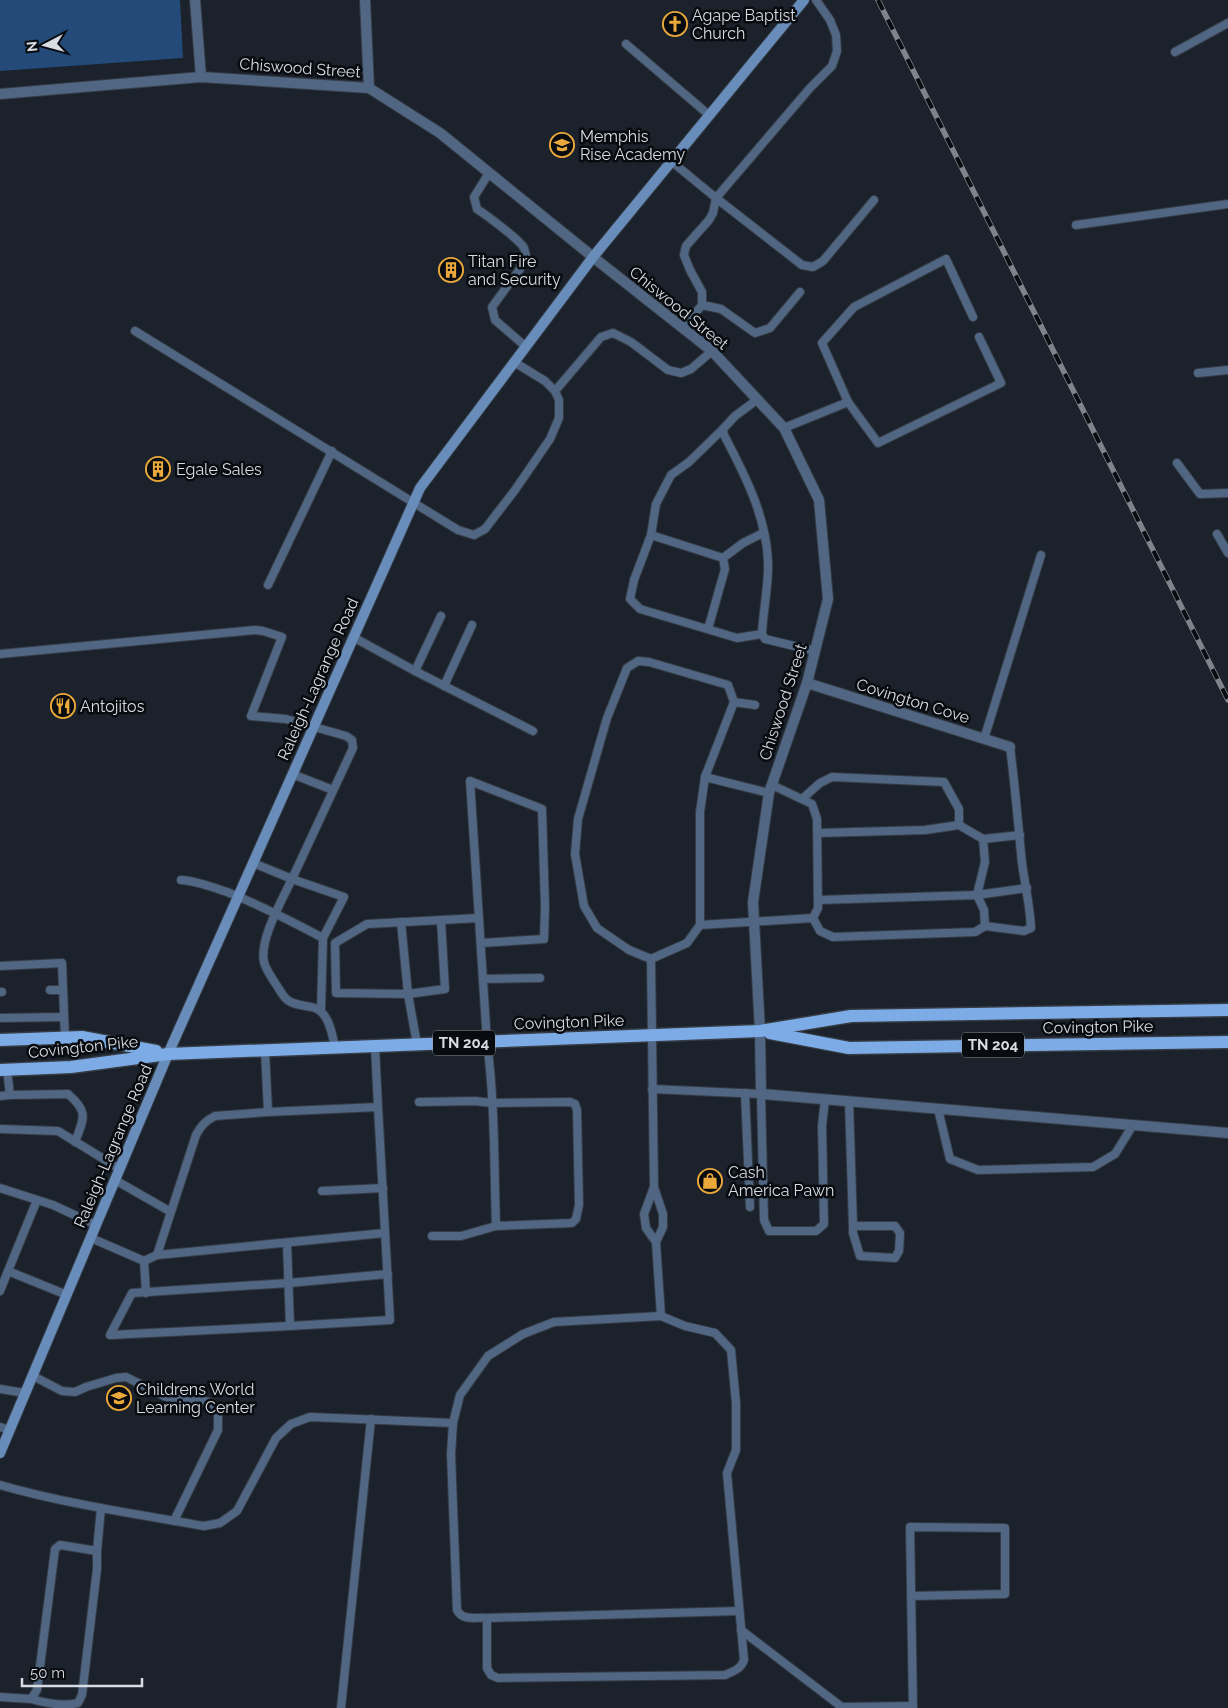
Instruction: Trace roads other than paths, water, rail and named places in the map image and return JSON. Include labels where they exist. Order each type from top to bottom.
[{"type":"main road","name":"Raleigh-Lagrange Road","points":[[0,1453],[5,1428],[26,1393],[168,1054],[420,488],[593,257],[804,0]]},
{"type":"main road","name":"Covington Pike","points":[[4,1070],[71,1067],[168,1054],[760,1031],[851,1016],[1228,1010]]},
{"type":"main road","name":"Covington Pike","points":[[760,1031],[849,1048],[1228,1042]]},
{"type":"main road","name":"Covington Pike","points":[[0,1040],[82,1038],[168,1054]]},
{"type":"street","points":[[195,0],[202,77]]},
{"type":"street","points":[[365,0],[369,88]]},
{"type":"street","name":"Chiswood Street","points":[[0,94],[202,77],[369,88],[440,133],[712,351],[784,428],[819,500],[828,600],[807,683],[771,789],[753,902],[760,1031],[761,1094]]},
{"type":"street","name":"Covington Cove","points":[[807,683],[1010,747]]},
{"type":"street","points":[[761,1094],[1228,1132]]},
{"type":"lane","points":[[683,328],[702,305],[702,292],[684,255],[686,246],[710,220],[716,198],[804,95],[832,66],[837,51],[836,35],[830,20],[816,0]]},
{"type":"lane","points":[[1176,52],[1228,23]]},
{"type":"lane","points":[[626,44],[709,115]]},
{"type":"lane","points":[[671,161],[802,264],[813,267],[823,261],[874,200]]},
{"type":"lane","points":[[489,173],[474,197],[477,209],[517,240],[524,247],[526,256],[520,269],[492,307],[494,320],[525,346]]},
{"type":"lane","points":[[1076,226],[1228,204]]},
{"type":"lane","points":[[973,316],[946,259],[854,307],[822,343],[848,402],[878,443],[1001,383],[979,337]]},
{"type":"lane","points":[[702,305],[721,309],[755,333],[770,328],[800,292]]},
{"type":"lane","points":[[135,331],[458,530],[474,535],[486,529],[515,490],[550,439],[559,418],[560,400],[555,391],[545,381],[514,362]]},
{"type":"lane","points":[[555,391],[601,337],[613,334],[631,342],[668,370],[681,373],[691,368],[712,351]]},
{"type":"lane","points":[[1198,373],[1228,370]]},
{"type":"lane","points":[[758,399],[736,416],[689,462],[671,475],[656,504],[651,535],[634,580],[630,599],[640,609],[737,638],[762,634]]},
{"type":"lane","points":[[784,428],[848,402]]},
{"type":"lane","points":[[723,429],[724,435],[747,480],[757,508],[766,544],[768,564],[762,634],[764,639],[815,651]]},
{"type":"lane","points":[[268,585],[332,451]]},
{"type":"lane","points":[[1177,463],[1200,494],[1228,493]]},
{"type":"lane","points":[[723,558],[743,543],[763,533]]},
{"type":"lane","points":[[1217,534],[1228,553]]},
{"type":"lane","points":[[651,535],[723,558]]},
{"type":"lane","points":[[984,738],[1041,555]]},
{"type":"lane","points":[[708,629],[725,569],[723,558]]},
{"type":"lane","points":[[415,672],[441,616]]},
{"type":"lane","points":[[444,686],[472,625]]},
{"type":"lane","points":[[0,654],[255,630],[282,637],[251,716],[286,719],[346,736],[352,740],[353,748],[264,940],[263,953],[266,970],[286,1000],[297,1005],[314,1007],[325,1015],[334,1048]]},
{"type":"lane","points":[[353,637],[415,672],[533,731]]},
{"type":"lane","points":[[638,661],[649,662],[728,685],[734,702],[705,777],[700,812],[700,925],[687,943],[651,959],[628,950],[597,928],[584,906],[575,854],[578,819],[606,718],[627,668],[638,661]]},
{"type":"lane","points":[[734,702],[755,705]]},
{"type":"lane","points":[[813,918],[820,931],[833,937],[976,932],[985,926],[1024,931],[1030,928],[1030,909],[1010,747]]},
{"type":"lane","points":[[292,774],[333,790]]},
{"type":"lane","points":[[705,777],[771,789],[812,804],[817,819],[818,833],[818,908],[813,918]]},
{"type":"lane","points":[[802,799],[820,783],[832,777],[944,782],[959,809],[960,825]]},
{"type":"lane","points":[[481,943],[544,939],[545,906],[542,808],[470,781],[487,1042],[491,1072],[496,1226]]},
{"type":"lane","points":[[818,833],[925,830],[960,825],[983,839],[1020,835]]},
{"type":"lane","points":[[983,839],[985,862],[977,895],[984,910],[985,926]]},
{"type":"lane","points":[[252,863],[344,897],[322,938],[321,1011]]},
{"type":"lane","points":[[182,880],[195,881],[238,896],[277,913],[322,938]]},
{"type":"lane","points":[[818,900],[977,895],[1026,888]]},
{"type":"lane","points":[[441,920],[445,989],[408,994],[336,994],[335,942],[367,924],[402,922],[441,920],[480,918]]},
{"type":"lane","points":[[700,925],[813,918]]},
{"type":"lane","points":[[402,922],[408,994],[418,1044]]},
{"type":"lane","points":[[651,959],[654,1187],[663,1214],[663,1227],[656,1242],[661,1316]]},
{"type":"lane","points":[[0,966],[62,963],[65,1038]]},
{"type":"lane","points":[[484,979],[540,978]]},
{"type":"lane","points":[[50,990],[63,990]]},
{"type":"lane","points":[[0,1018],[64,1017]]},
{"type":"lane","points":[[375,1046],[382,1188],[388,1274],[390,1320],[110,1335],[132,1293],[289,1283],[388,1274]]},
{"type":"lane","points":[[265,1050],[268,1112]]},
{"type":"lane","points":[[4,1070],[10,1095]]},
{"type":"lane","points":[[652,1089],[761,1094],[764,1220],[769,1231],[816,1231],[824,1224],[822,1126],[825,1099]]},
{"type":"lane","points":[[745,1093],[750,1206]]},
{"type":"lane","points":[[0,1096],[68,1094],[83,1110],[84,1119],[74,1142]]},
{"type":"lane","points":[[419,1102],[475,1101],[492,1104],[570,1102],[574,1104],[577,1110],[580,1205],[576,1219],[572,1223],[496,1226],[461,1236],[432,1236]]},
{"type":"lane","points":[[849,1101],[853,1233],[860,1256],[895,1258],[900,1251],[900,1233],[895,1226],[853,1226]]},
{"type":"lane","points":[[157,1255],[196,1135],[202,1125],[215,1116],[378,1107]]},
{"type":"lane","points":[[938,1109],[950,1159],[978,1170],[1093,1167],[1115,1154],[1133,1125]]},
{"type":"lane","points":[[0,1129],[58,1131],[120,1169]]},
{"type":"lane","points":[[116,1180],[171,1212]]},
{"type":"lane","points":[[654,1187],[644,1214],[646,1228],[656,1242]]},
{"type":"lane","points":[[0,1188],[53,1205],[96,1225]]},
{"type":"lane","points":[[322,1191],[382,1188]]},
{"type":"lane","points":[[0,1292],[37,1200]]},
{"type":"lane","points":[[91,1238],[144,1261],[157,1255],[385,1233]]},
{"type":"lane","points":[[287,1243],[290,1326]]},
{"type":"lane","points":[[144,1261],[146,1292]]},
{"type":"lane","points":[[8,1271],[67,1294]]},
{"type":"lane","points":[[487,1618],[486,1668],[491,1675],[498,1678],[725,1675],[742,1666],[744,1660],[740,1611],[727,1473],[736,1450],[736,1403],[731,1350],[715,1333],[685,1326],[661,1316],[554,1322],[523,1334],[488,1356],[460,1395],[453,1423],[451,1454],[457,1610],[459,1615],[463,1617],[487,1618],[740,1611]]},
{"type":"lane","points":[[32,1376],[62,1391],[75,1392],[116,1378],[126,1377],[170,1399],[198,1399],[212,1403],[218,1410],[218,1430],[174,1521]]},
{"type":"lane","points":[[0,1389],[26,1393]]},
{"type":"lane","points":[[0,1485],[101,1508],[204,1526],[220,1523],[237,1511],[276,1438],[291,1424],[310,1417],[453,1423]]},
{"type":"lane","points":[[341,1708],[371,1419]]},
{"type":"lane","points":[[0,1697],[31,1698],[44,1702],[71,1705],[78,1703],[82,1695],[97,1569],[101,1508]]},
{"type":"lane","points":[[741,1630],[843,1707],[913,1707],[911,1596],[910,1527],[1005,1528],[1005,1594],[911,1596]]},
{"type":"lane","points":[[31,1698],[37,1690],[55,1549],[60,1545],[97,1551]]},
{"type":"railway","points":[[878,0],[1228,700]]},
{"type":"place","name":"Agape Baptist Church","points":[[675,24]]},
{"type":"place","name":"Memphis Rise Academy","points":[[562,145]]},
{"type":"place","name":"Titan Fire and Security","points":[[451,270]]},
{"type":"place","name":"Egale Sales","points":[[158,469]]},
{"type":"place","name":"Antojitos","points":[[63,706]]},
{"type":"place","name":"Cash America Pawn","points":[[710,1181]]},
{"type":"place","name":"Childrens World Learning Center","points":[[119,1398]]}]
